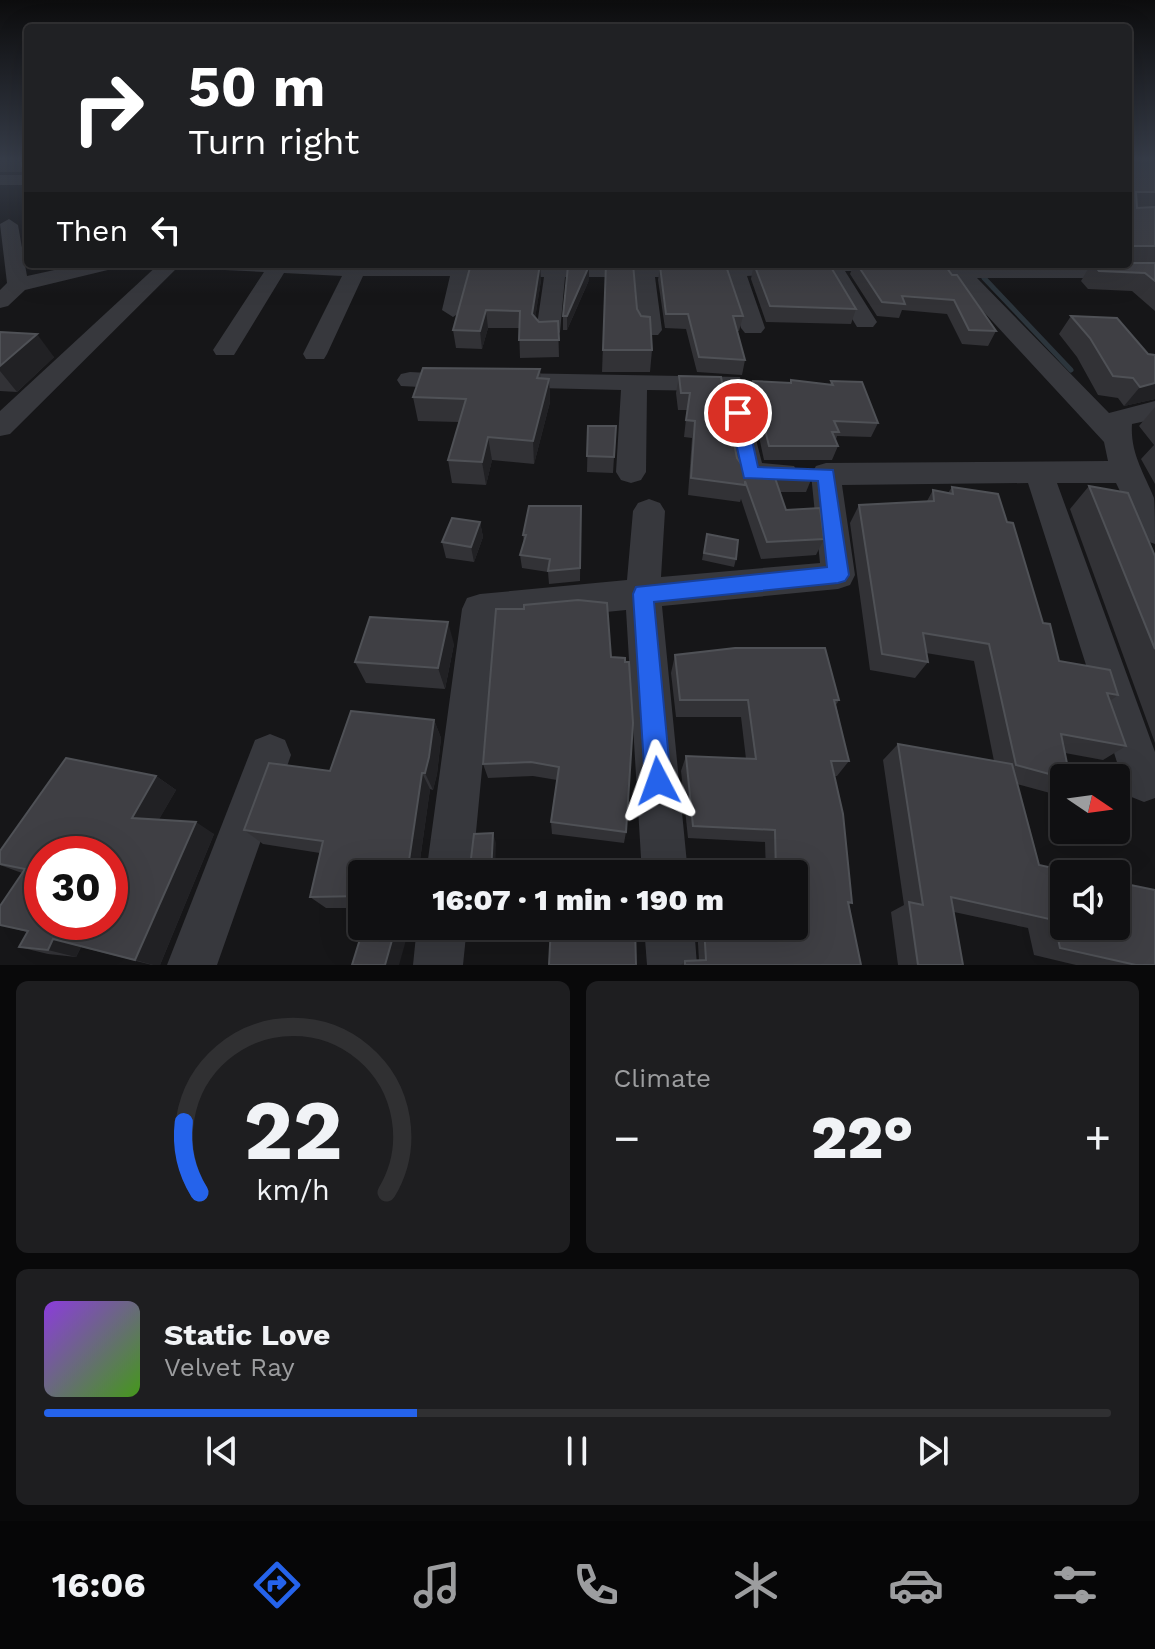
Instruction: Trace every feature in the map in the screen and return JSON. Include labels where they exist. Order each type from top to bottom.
[{"type":"street","points":[[12,224],[18,285]]},
{"type":"street","points":[[0,301],[18,285],[92,268]]},
{"type":"street","points":[[0,427],[167,268]]},
{"type":"street","points":[[225,350],[276,268]]},
{"type":"street","points":[[315,354],[357,268]]},
{"type":"street","points":[[410,268],[735,271],[783,268]]},
{"type":"street","points":[[548,332],[555,268]]},
{"type":"street","points":[[644,268],[650,330]]},
{"type":"street","points":[[833,268],[865,322]]},
{"type":"street","points":[[955,268],[1115,436],[1127,472],[1155,531]]},
{"type":"street","points":[[994,268],[1155,272]]},
{"type":"street","points":[[453,310],[462,269]]},
{"type":"street","points":[[735,271],[753,328]]},
{"type":"street","points":[[410,380],[731,383],[750,474],[1127,472]]},
{"type":"street","points":[[631,472],[634,381]]},
{"type":"street","points":[[1115,436],[1119,418],[1155,410]]},
{"type":"street","points":[[1039,473],[1144,781]]},
{"type":"street","points":[[451,860],[480,609],[838,575],[826,474]]},
{"type":"street","points":[[649,511],[643,594],[664,860]]},
{"type":"street","points":[[192,965],[270,755]]},
{"type":"street","points":[[438,965],[441,940]]},
{"type":"street","points":[[670,940],[672,965]]},
{"type":"building","points":[[1132,204],[1137,204],[1137,208],[1155,207],[1155,246],[1132,246]]},
{"type":"building","points":[[1132,263],[1155,263],[1155,281],[1145,273],[1099,271],[1096,268],[1132,268]]},
{"type":"building","points":[[470,268],[539,268],[532,314],[539,322],[558,321],[559,340],[519,340],[520,311],[486,310],[480,331],[453,330]]},
{"type":"building","points":[[568,268],[588,268],[567,316],[563,316]]},
{"type":"building","points":[[606,268],[633,268],[637,309],[641,316],[650,317],[652,350],[603,350]]},
{"type":"building","points":[[660,268],[727,268],[743,316],[733,316],[745,360],[699,357],[688,314],[666,314]]},
{"type":"building","points":[[756,268],[831,268],[856,309],[770,306]]},
{"type":"building","points":[[860,268],[947,268],[952,275],[957,275],[996,331],[969,330],[954,300],[902,296],[905,304],[882,302]]},
{"type":"building","points":[[1071,316],[1117,318],[1148,354],[1155,355],[1155,383],[1140,387],[1133,378],[1113,376],[1090,338]]},
{"type":"building","points":[[0,332],[37,334],[0,366]]},
{"type":"building","points":[[423,368],[540,369],[537,378],[549,379],[533,441],[488,437],[482,462],[448,460],[466,399],[413,397]]},
{"type":"building","points":[[679,376],[721,377],[737,458],[744,468],[754,471],[811,471],[813,475],[774,475],[786,510],[820,508],[824,539],[767,542],[745,481],[745,485],[691,478],[695,421],[686,420],[690,393],[681,393]]},
{"type":"building","points":[[791,380],[833,385],[831,381],[862,382],[878,423],[834,421],[839,432],[832,432],[838,446],[769,446],[753,381],[791,383]]},
{"type":"building","points":[[588,426],[616,426],[614,457],[587,456]]},
{"type":"building","points":[[1089,486],[1128,493],[1155,556],[1155,649]]},
{"type":"building","points":[[952,487],[998,494],[1007,522],[1013,523],[1043,623],[1050,624],[1059,661],[1110,670],[1118,695],[1107,693],[1126,746],[1061,734],[1067,764],[1050,764],[1050,774],[1016,765],[989,644],[923,633],[928,662],[882,654],[859,505],[934,501],[933,490],[953,494]]},
{"type":"building","points":[[529,506],[581,506],[580,568],[548,571],[550,559],[520,555]]},
{"type":"building","points":[[452,518],[480,522],[471,547],[442,542]]},
{"type":"building","points":[[707,534],[738,540],[736,559],[704,553]]},
{"type":"building","points":[[578,600],[607,603],[611,657],[625,658],[625,662],[629,662],[633,723],[626,832],[551,822],[559,767],[531,762],[483,764],[496,609],[524,609],[524,605]]},
{"type":"building","points":[[370,617],[448,622],[438,668],[355,662]]},
{"type":"building","points":[[735,648],[825,648],[839,700],[834,700],[849,761],[831,761],[843,814],[852,903],[848,902],[861,965],[685,965],[685,961],[706,960],[705,940],[808,940],[808,860],[776,860],[775,830],[693,826],[686,756],[756,759],[748,700],[680,700],[675,655]]},
{"type":"building","points":[[351,711],[434,720],[429,757],[425,773],[422,773],[409,860],[348,860],[348,896],[310,897],[323,841],[244,830],[269,763],[330,771]]},
{"type":"building","points":[[898,744],[1012,764],[1039,865],[1050,867],[1050,919],[951,897],[963,965],[918,965],[909,902],[923,905]]},
{"type":"building","points":[[66,758],[156,776],[132,818],[196,822],[135,960],[57,940],[128,940],[128,836],[24,836],[24,869],[0,864],[0,851]]},
{"type":"building","points":[[493,833],[492,860],[471,860],[474,834]]},
{"type":"building","points":[[24,870],[24,930],[0,925],[0,906]]},
{"type":"building","points":[[1130,885],[1155,890],[1155,965],[1136,965],[1060,948],[1058,940],[1130,940]]},
{"type":"building","points":[[24,938],[53,940],[48,950],[19,947]]},
{"type":"building","points":[[360,940],[392,940],[385,965],[352,965]]},
{"type":"building","points":[[550,940],[635,940],[636,965],[549,965]]},
{"type":"waterway","points":[[984,278],[1071,370]]},
{"type":"route","points":[[658,781],[643,594],[838,575],[826,474],[750,474],[738,413]]}]
